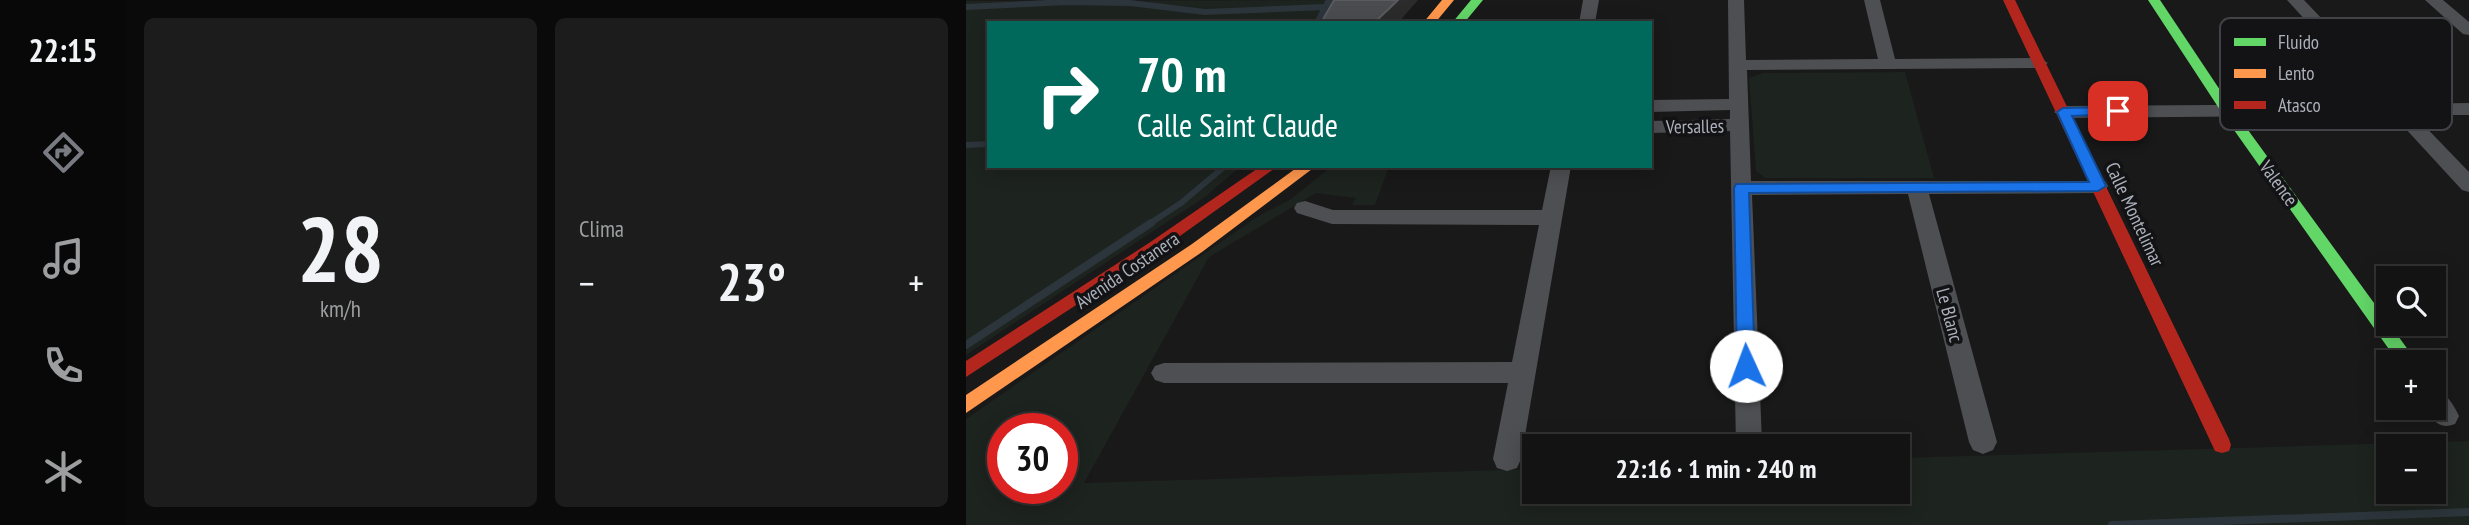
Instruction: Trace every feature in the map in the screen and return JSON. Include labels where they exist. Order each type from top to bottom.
[{"type":"street","points":[[1431,21],[1448,0]]},
{"type":"street","points":[[1460,21],[1477,0]]},
{"type":"street","points":[[1587,21],[1591,0]]},
{"type":"street","points":[[1735,0],[1748,434]]},
{"type":"street","points":[[1872,0],[1888,64]]},
{"type":"street","name":"Calle Montelimar","points":[[2009,0],[2222,445]]},
{"type":"street","name":"Valence","points":[[2154,0],[2220,99]]},
{"type":"street","points":[[2295,0],[2312,18]]},
{"type":"street","points":[[2433,0],[2465,24]]},
{"type":"street","points":[[1737,65],[2039,63]]},
{"type":"street","name":"Versalles","points":[[1652,106],[1739,114]]},
{"type":"street","points":[[2063,112],[2220,110]]},
{"type":"street","name":"Versalles","points":[[1652,127],[1739,114]]},
{"type":"street","name":"Valence","points":[[2241,130],[2399,350]]},
{"type":"street","points":[[2416,130],[2469,185]]},
{"type":"street","name":"Avenida Costanera","points":[[966,370],[1154,247],[1268,168]]},
{"type":"street","name":"Avenida Costanera","points":[[966,405],[1197,248],[1306,168]]},
{"type":"street","points":[[1507,459],[1561,168]]},
{"type":"street","points":[[1741,188],[2098,186]]},
{"type":"street","name":"Le Blanc","points":[[1917,187],[1983,442]]},
{"type":"street","points":[[1305,208],[1332,217],[1359,218],[1551,217]]},
{"type":"street","points":[[1164,373],[1523,372]]},
{"type":"shaded area","points":[[1341,0],[1329,21],[987,21],[987,168],[1239,168],[1205,197],[966,355],[966,1]]},
{"type":"shaded area","points":[[1905,72],[1934,178],[1765,178],[1756,171],[1749,78],[1763,73]]},
{"type":"shaded area","points":[[1330,168],[1388,168],[1375,205],[1352,205],[1356,198],[1316,193],[1209,257],[1084,483],[1522,469],[1522,504],[1910,504],[1910,458],[2376,444],[2376,504],[2446,504],[2446,442],[2469,441],[2469,525],[966,525],[966,419],[1257,217],[1291,199]]},
{"type":"building","points":[[1334,0],[1398,0],[1376,21],[1322,21]]},
{"type":"waterway","points":[[1318,21],[1329,0]]},
{"type":"waterway","points":[[966,7],[1067,2],[1130,3],[1205,12],[1325,7]]},
{"type":"waterway","points":[[966,145],[987,144]]},
{"type":"waterway","points":[[1149,224],[1181,203],[1223,168]]},
{"type":"waterway","points":[[966,345],[1151,223]]},
{"type":"waterway","points":[[2112,525],[2469,512]]},
{"type":"traffic: fast","points":[[1460,21],[1477,0]]},
{"type":"traffic: fast","points":[[2154,0],[2220,99]]},
{"type":"traffic: fast","points":[[2241,130],[2399,350]]},
{"type":"traffic: slow","points":[[1431,21],[1448,0]]},
{"type":"traffic: slow","points":[[966,405],[1197,248],[1306,168]]},
{"type":"traffic: jam","points":[[2009,0],[2222,445]]},
{"type":"traffic: jam","points":[[966,370],[1154,247],[1268,168]]},
{"type":"route","points":[[1746,366],[1741,188],[2098,186],[2063,112],[2118,111]]}]
